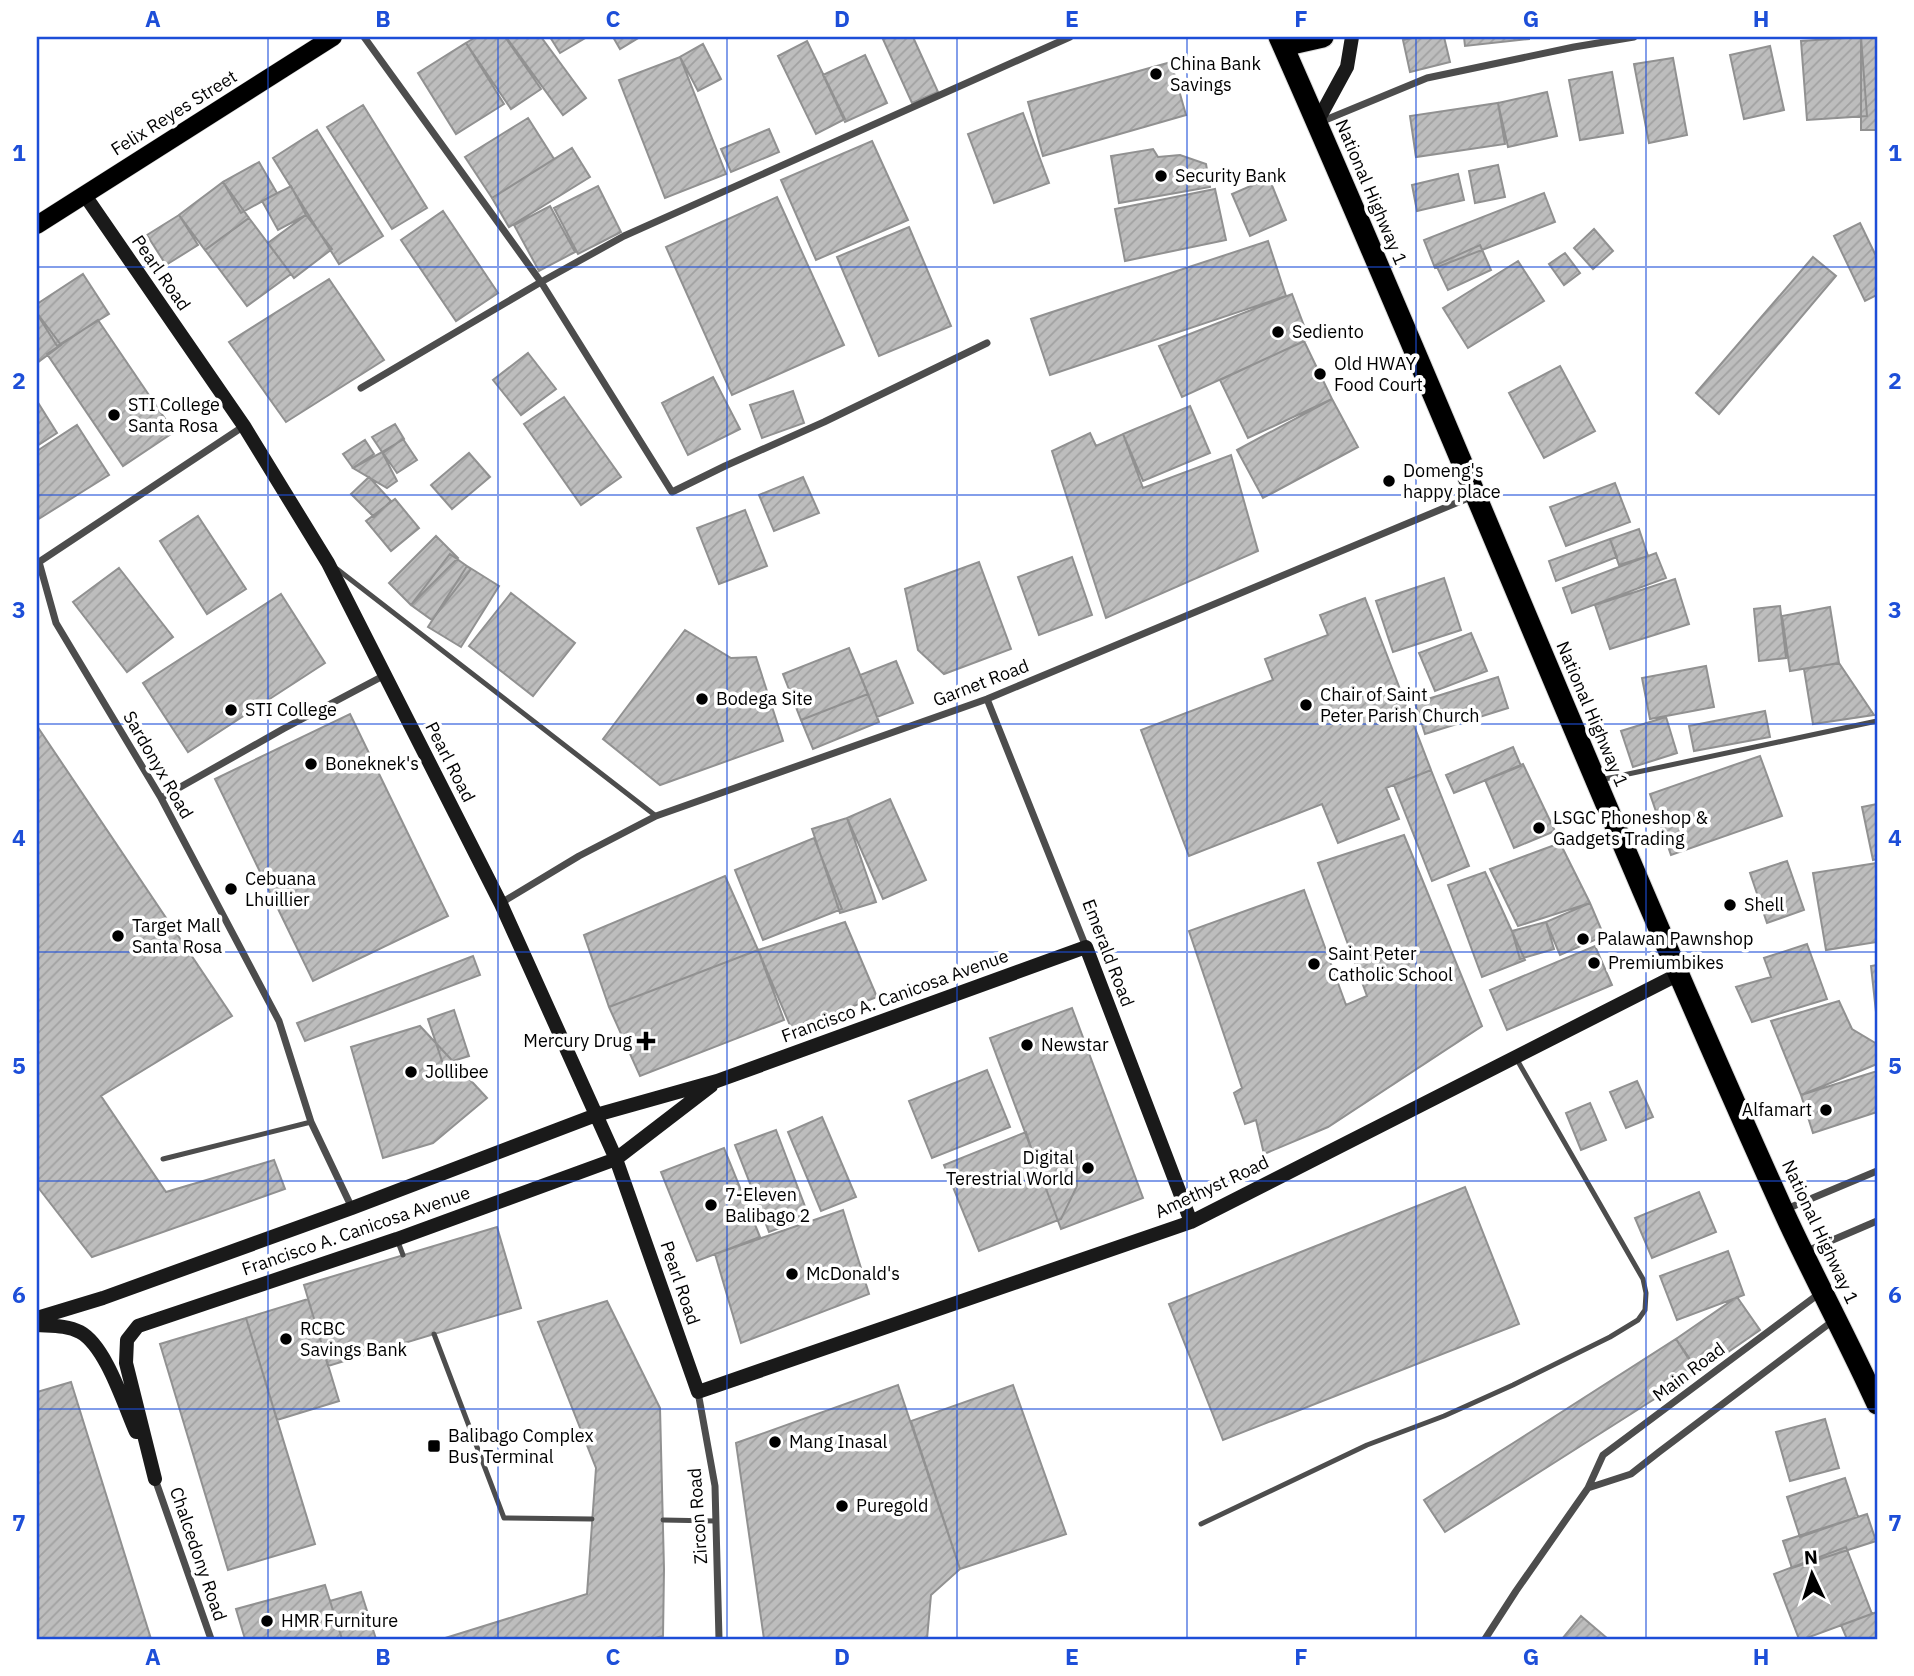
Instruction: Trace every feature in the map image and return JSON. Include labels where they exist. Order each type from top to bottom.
[{"type":"highway","points":[[1281,41],[1323,37]]},
{"type":"highway","name":"National Highway 1","points":[[1281,41],[1679,974],[1783,1210],[1877,1404]]},
{"type":"main road","name":"Felix Reyes Street","points":[[37,225],[333,37]]},
{"type":"street","points":[[364,37],[541,282],[672,492],[987,343]]},
{"type":"street","points":[[361,388],[624,236],[1070,37]]},
{"type":"street","points":[[1317,124],[1347,67],[1352,37]]},
{"type":"street","points":[[1317,124],[1427,78],[1634,37]]},
{"type":"street","name":"Pearl Road","points":[[84,194],[244,426],[328,563],[500,904],[616,1159],[698,1392]]},
{"type":"street","name":"Sardonyx Road","points":[[244,426],[39,562],[56,623],[161,798],[279,1021],[311,1122],[352,1208]]},
{"type":"street","name":"Garnet Road","points":[[500,904],[579,856],[656,816],[987,699],[1476,495]]},
{"type":"street","points":[[161,798],[385,675]]},
{"type":"street","name":"Emerald Road","points":[[987,699],[1086,947],[1191,1222]]},
{"type":"street","name":"Francisco A. Canicosa Avenue","points":[[37,1318],[103,1298],[352,1208],[596,1115],[717,1081],[1086,947]]},
{"type":"street","name":"Amethyst Road","points":[[698,1392],[1191,1222],[1679,974]]},
{"type":"street","name":"Francisco A. Canicosa Avenue","points":[[155,1479],[125,1363],[127,1340],[138,1326],[397,1239],[616,1159],[717,1081]]},
{"type":"street","points":[[1783,1210],[1877,1171]]},
{"type":"street","points":[[1803,1253],[1877,1221]]},
{"type":"street","name":"Main Road","points":[[1485,1639],[1588,1488],[1603,1455],[1822,1292]]},
{"type":"street","points":[[1588,1488],[1631,1474],[1836,1319]]},
{"type":"street","points":[[37,1325],[61,1326],[82,1333],[103,1355],[155,1479]]},
{"type":"street","name":"Zircon Road","points":[[698,1392],[715,1486],[719,1639]]},
{"type":"street","name":"Chalcedony Road","points":[[155,1479],[211,1639]]},
{"type":"lane","points":[[328,563],[656,816]]},
{"type":"lane","points":[[1595,781],[1877,722]]},
{"type":"lane","points":[[1201,1524],[1367,1445],[1444,1416],[1513,1385],[1638,1321],[1645,1310],[1643,1279],[1516,1058]]},
{"type":"lane","points":[[163,1159],[311,1122]]},
{"type":"lane","points":[[397,1239],[403,1255]]},
{"type":"lane","points":[[433,1335],[504,1518],[592,1519]]},
{"type":"lane","points":[[663,1520],[716,1521]]},
{"type":"building","points":[[476,37],[505,37],[541,89],[511,109],[466,43]]},
{"type":"building","points":[[506,37],[541,37],[586,98],[563,115]]},
{"type":"building","points":[[550,37],[587,37],[560,53]]},
{"type":"building","points":[[613,37],[640,37],[620,49]]},
{"type":"building","points":[[882,37],[913,37],[938,92],[912,103]]},
{"type":"building","points":[[1444,37],[1450,62],[1410,72],[1403,40]]},
{"type":"building","points":[[1464,37],[1529,37],[1529,39],[1465,46]]},
{"type":"building","points":[[1861,37],[1877,37],[1877,130],[1861,130]]},
{"type":"building","points":[[1861,37],[1867,116],[1807,120],[1801,41]]},
{"type":"building","points":[[807,41],[845,119],[816,134],[778,56]]},
{"type":"building","points":[[466,43],[504,104],[456,134],[418,73]]},
{"type":"building","points":[[703,44],[721,79],[698,91],[680,57]]},
{"type":"building","points":[[1770,46],[1784,110],[1744,119],[1730,55]]},
{"type":"building","points":[[865,55],[887,103],[845,122],[823,75]]},
{"type":"building","points":[[680,57],[726,174],[665,198],[619,80]]},
{"type":"building","points":[[1673,58],[1687,135],[1649,143],[1634,64]]},
{"type":"building","points":[[1171,62],[1186,115],[1043,156],[1028,102]]},
{"type":"building","points":[[1612,72],[1623,133],[1580,140],[1569,80]]},
{"type":"building","points":[[1547,92],[1557,136],[1508,147],[1498,103]]},
{"type":"building","points":[[1498,103],[1505,144],[1416,157],[1410,116]]},
{"type":"building","points":[[363,105],[427,208],[392,229],[327,127]]},
{"type":"building","points":[[1023,113],[1049,183],[994,203],[968,134]]},
{"type":"building","points":[[528,118],[554,159],[492,198],[465,157]]},
{"type":"building","points":[[769,129],[779,152],[731,172],[721,149]]},
{"type":"building","points":[[317,130],[383,236],[339,264],[273,158]]},
{"type":"building","points":[[872,141],[908,220],[816,260],[781,180]]},
{"type":"building","points":[[572,148],[590,177],[509,227],[492,198]]},
{"type":"building","name":"Security Bank","points":[[1153,149],[1158,157],[1180,155],[1206,164],[1210,187],[1119,203],[1111,156]]},
{"type":"building","points":[[259,162],[277,193],[241,213],[223,182]]},
{"type":"building","points":[[1498,165],[1505,197],[1475,203],[1469,171]]},
{"type":"building","points":[[1458,174],[1464,200],[1417,211],[1412,185]]},
{"type":"building","points":[[1269,178],[1286,220],[1250,236],[1232,194]]},
{"type":"building","points":[[223,182],[249,218],[205,250],[179,215]]},
{"type":"building","points":[[291,186],[306,215],[278,230],[262,201]]},
{"type":"building","points":[[598,186],[621,232],[578,254],[554,208]]},
{"type":"building","points":[[1215,189],[1226,240],[1125,261],[1115,209]]},
{"type":"building","points":[[1544,193],[1555,222],[1435,268],[1424,240]]},
{"type":"building","points":[[777,197],[844,345],[732,395],[666,247]]},
{"type":"building","points":[[550,206],[575,252],[539,271],[514,225]]},
{"type":"building","points":[[443,211],[498,293],[456,321],[401,240]]},
{"type":"building","points":[[179,215],[198,245],[166,265],[147,235]]},
{"type":"building","points":[[306,215],[332,249],[294,278],[268,243]]},
{"type":"building","points":[[249,218],[291,274],[247,306],[205,250]]},
{"type":"building","points":[[1860,223],[1877,258],[1877,295],[1865,301],[1834,236]]},
{"type":"building","points":[[909,227],[951,326],[879,356],[837,257]]},
{"type":"building","points":[[1594,229],[1613,251],[1593,269],[1574,248]]},
{"type":"building","points":[[1268,241],[1286,296],[1050,375],[1031,319]]},
{"type":"building","points":[[1480,245],[1491,270],[1448,290],[1436,265]]},
{"type":"building","points":[[1565,253],[1580,273],[1564,285],[1549,264]]},
{"type":"building","points":[[1813,257],[1836,276],[1719,414],[1696,393]]},
{"type":"building","points":[[1518,261],[1544,301],[1468,348],[1443,308]]},
{"type":"building","points":[[83,274],[109,314],[57,346],[37,314],[37,304]]},
{"type":"building","points":[[329,279],[384,360],[286,422],[229,342]]},
{"type":"building","points":[[1292,294],[1309,339],[1182,397],[1159,346]]},
{"type":"building","points":[[37,313],[61,345],[37,363]]},
{"type":"building","points":[[98,320],[174,432],[123,466],[47,354]]},
{"type":"building","points":[[1304,341],[1332,399],[1248,438],[1220,380]]},
{"type":"building","points":[[528,353],[556,389],[521,415],[493,380]]},
{"type":"building","points":[[1560,366],[1595,431],[1544,458],[1509,393]]},
{"type":"building","points":[[713,377],[740,429],[688,455],[662,403]]},
{"type":"building","points":[[793,391],[804,423],[762,438],[750,405]]},
{"type":"building","points":[[564,397],[621,477],[581,505],[524,424]]},
{"type":"building","points":[[1332,399],[1358,447],[1263,498],[1237,450]]},
{"type":"building","points":[[37,401],[57,433],[37,446]]},
{"type":"building","points":[[1190,406],[1210,453],[1143,481],[1123,434]]},
{"type":"building","points":[[395,424],[404,439],[382,452],[372,437]]},
{"type":"building","points":[[77,425],[109,475],[37,520],[37,451]]},
{"type":"building","points":[[1090,433],[1096,446],[1123,434],[1143,488],[1231,455],[1258,551],[1106,618],[1052,451]]},
{"type":"building","points":[[403,439],[417,460],[397,473],[383,453]]},
{"type":"building","points":[[365,440],[374,454],[353,468],[343,454]]},
{"type":"building","points":[[382,452],[397,481],[387,488],[353,468]]},
{"type":"building","points":[[469,453],[490,477],[452,509],[431,485]]},
{"type":"building","points":[[369,477],[391,501],[374,517],[351,494]]},
{"type":"building","points":[[803,477],[819,513],[774,531],[759,495]]},
{"type":"building","points":[[1615,483],[1630,522],[1566,546],[1550,507]]},
{"type":"building","points":[[395,499],[419,528],[391,551],[366,521]]},
{"type":"building","points":[[745,510],[767,566],[719,584],[697,528]]},
{"type":"building","points":[[198,516],[246,589],[207,614],[160,541]]},
{"type":"building","points":[[1639,529],[1648,556],[1619,565],[1610,539]]},
{"type":"building","points":[[436,536],[458,558],[411,605],[389,583]]},
{"type":"building","points":[[1610,539],[1617,557],[1556,581],[1549,561]]},
{"type":"building","points":[[1656,553],[1666,578],[1572,613],[1563,588]]},
{"type":"building","points":[[450,554],[471,569],[432,620],[411,605]]},
{"type":"building","points":[[1072,557],[1092,615],[1039,635],[1018,577]]},
{"type":"building","points":[[979,562],[1011,649],[944,674],[918,650],[905,589]]},
{"type":"building","points":[[467,566],[499,586],[461,647],[428,627]]},
{"type":"building","points":[[119,568],[173,637],[127,672],[73,602]]},
{"type":"building","points":[[1444,578],[1461,630],[1393,652],[1376,601]]},
{"type":"building","points":[[1675,579],[1689,624],[1610,649],[1595,605]]},
{"type":"building","points":[[511,593],[575,643],[533,696],[469,646]]},
{"type":"building","points":[[281,594],[325,663],[188,752],[143,683]]},
{"type":"building","name":"Chair of Saint Peter Parish Church","points":[[1365,598],[1431,770],[1386,788],[1399,819],[1338,843],[1322,804],[1189,856],[1141,730],[1273,680],[1265,659],[1328,635],[1320,615]]},
{"type":"building","points":[[1780,606],[1786,658],[1759,661],[1754,609]]},
{"type":"building","points":[[1830,607],[1839,663],[1790,671],[1782,616]]},
{"type":"building","name":"Bodega Site","points":[[685,630],[731,658],[756,657],[783,741],[660,785],[603,739]]},
{"type":"building","points":[[1471,633],[1487,671],[1435,691],[1419,653]]},
{"type":"building","points":[[849,648],[868,694],[801,720],[783,674]]},
{"type":"building","points":[[896,661],[913,703],[877,717],[860,675]]},
{"type":"building","points":[[1839,663],[1874,715],[1813,724],[1804,669]]},
{"type":"building","points":[[1706,666],[1714,707],[1650,719],[1642,678]]},
{"type":"building","points":[[1498,677],[1508,708],[1425,734],[1415,703]]},
{"type":"building","points":[[868,694],[879,722],[813,749],[801,720]]},
{"type":"building","points":[[1765,711],[1770,737],[1694,751],[1689,726]]},
{"type":"building","points":[[350,714],[448,916],[313,981],[215,779]]},
{"type":"building","points":[[1666,717],[1677,753],[1633,767],[1621,731]]},
{"type":"building","name":"Target Mall Santa Rosa","points":[[37,726],[232,1016],[101,1096],[166,1192],[274,1160],[285,1189],[92,1257],[37,1186]]},
{"type":"building","points":[[1513,747],[1521,766],[1454,793],[1446,775]]},
{"type":"building","points":[[1760,756],[1782,816],[1671,855],[1650,794]]},
{"type":"building","points":[[1523,764],[1555,831],[1514,848],[1485,780]]},
{"type":"building","points":[[1431,770],[1469,866],[1432,881],[1394,785]]},
{"type":"building","points":[[890,799],[926,880],[883,899],[847,818]]},
{"type":"building","points":[[1877,804],[1877,859],[1873,860],[1862,807]]},
{"type":"building","points":[[847,818],[876,902],[840,913],[812,829]]},
{"type":"building","name":"Saint Peter Catholic School","points":[[1404,835],[1482,1026],[1328,1127],[1264,1154],[1256,1120],[1245,1124],[1234,1093],[1242,1088],[1189,931],[1304,890],[1346,1005],[1367,996],[1318,863]]},
{"type":"building","points":[[814,838],[842,909],[763,940],[735,870]]},
{"type":"building","points":[[1560,843],[1590,903],[1518,926],[1490,869]]},
{"type":"building","points":[[1787,861],[1804,910],[1767,923],[1750,873]]},
{"type":"building","points":[[1877,863],[1877,942],[1826,950],[1813,873]]},
{"type":"building","points":[[1485,872],[1525,960],[1482,977],[1448,885]]},
{"type":"building","points":[[725,876],[758,950],[609,1007],[584,935]]},
{"type":"building","points":[[1590,903],[1604,936],[1560,955],[1546,922]]},
{"type":"building","points":[[845,922],[877,997],[792,1030],[758,950]]},
{"type":"building","points":[[1546,922],[1554,949],[1520,959],[1512,931]]},
{"type":"building","points":[[1807,944],[1827,999],[1752,1022],[1736,987],[1771,977],[1764,958]]},
{"type":"building","points":[[1595,946],[1612,985],[1507,1030],[1490,990]]},
{"type":"building","points":[[758,950],[784,1020],[640,1076],[609,1007]]},
{"type":"building","points":[[473,956],[480,975],[305,1041],[297,1023]]},
{"type":"building","points":[[1877,965],[1877,1021],[1871,966]]},
{"type":"building","points":[[1839,1001],[1852,1029],[1877,1044],[1877,1064],[1801,1095],[1771,1021]]},
{"type":"building","points":[[1072,1008],[1143,1198],[1061,1229],[990,1038]]},
{"type":"building","points":[[454,1010],[469,1056],[443,1064],[428,1019]]},
{"type":"building","name":"Jollibee","points":[[420,1026],[487,1098],[433,1143],[383,1158],[351,1047]]},
{"type":"building","points":[[987,1070],[1010,1127],[932,1158],[909,1101]]},
{"type":"building","points":[[1877,1071],[1877,1112],[1813,1133],[1801,1095]]},
{"type":"building","points":[[1637,1081],[1653,1117],[1626,1128],[1610,1092]]},
{"type":"building","points":[[1590,1103],[1606,1140],[1581,1150],[1566,1113]]},
{"type":"building","points":[[822,1117],[856,1197],[821,1211],[788,1132]]},
{"type":"building","points":[[776,1130],[809,1217],[769,1232],[735,1145]]},
{"type":"building","points":[[1026,1132],[1039,1172],[1077,1155],[1077,1186],[1061,1219],[979,1251],[944,1165]]},
{"type":"building","name":"7-Eleven Balibago 2","points":[[724,1148],[760,1237],[697,1261],[661,1172]]},
{"type":"building","points":[[1465,1187],[1519,1324],[1223,1440],[1169,1304]]},
{"type":"building","points":[[1699,1192],[1716,1232],[1652,1258],[1635,1218]]},
{"type":"building","name":"McDonald's","points":[[843,1210],[869,1294],[741,1343],[715,1254]]},
{"type":"building","points":[[497,1227],[521,1308],[328,1366],[304,1285]]},
{"type":"building","points":[[1728,1251],[1744,1295],[1677,1320],[1660,1276]]},
{"type":"building","points":[[1737,1297],[1760,1330],[1699,1372],[1676,1339]]},
{"type":"building","points":[[308,1299],[339,1401],[277,1420],[246,1318]]},
{"type":"building","points":[[607,1301],[660,1408],[663,1636],[651,1639],[442,1639],[587,1594],[596,1468],[538,1322]]},
{"type":"building","points":[[246,1318],[315,1544],[228,1570],[160,1344]]},
{"type":"building","points":[[1676,1339],[1697,1372],[1445,1532],[1424,1500]]},
{"type":"building","points":[[71,1382],[151,1639],[37,1639],[37,1392]]},
{"type":"building","name":"Puregold","points":[[898,1385],[960,1569],[931,1595],[927,1639],[764,1639],[736,1443]]},
{"type":"building","points":[[1013,1385],[1066,1534],[960,1569],[911,1421]]},
{"type":"building","points":[[1825,1419],[1839,1468],[1790,1481],[1776,1432]]},
{"type":"building","points":[[1845,1478],[1858,1517],[1800,1537],[1787,1497]]},
{"type":"building","points":[[1867,1514],[1876,1541],[1792,1568],[1783,1541]]},
{"type":"building","points":[[1846,1547],[1872,1614],[1799,1639],[1774,1574]]},
{"type":"building","points":[[325,1585],[342,1639],[245,1639],[236,1609]]},
{"type":"building","points":[[361,1592],[376,1639],[342,1639],[330,1601]]},
{"type":"building","points":[[1877,1612],[1877,1639],[1847,1639],[1841,1625]]},
{"type":"building","points":[[1581,1616],[1608,1639],[1562,1639]]},
{"type":"place","name":"China Bank Savings","points":[[1156,74]]},
{"type":"place","name":"Security Bank","points":[[1161,176]]},
{"type":"place","name":"Sediento","points":[[1278,332]]},
{"type":"place","name":"Old HWAY Food Court","points":[[1320,374]]},
{"type":"place","name":"STI College Santa Rosa","points":[[114,415]]},
{"type":"place","name":"Domeng's happy place","points":[[1389,481]]},
{"type":"place","name":"Bodega Site","points":[[702,699]]},
{"type":"place","name":"Chair of Saint Peter Parish Church","points":[[1306,705]]},
{"type":"place","name":"STI College","points":[[231,710]]},
{"type":"place","name":"Boneknek's","points":[[311,764]]},
{"type":"place","name":"LSGC Phoneshop & Gadgets Trading","points":[[1539,828]]},
{"type":"place","name":"Cebuana Lhuillier","points":[[231,889]]},
{"type":"place","name":"Shell","points":[[1730,905]]},
{"type":"place","name":"Target Mall Santa Rosa","points":[[118,936]]},
{"type":"place","name":"Palawan Pawnshop","points":[[1583,939]]},
{"type":"place","name":"Premiumbikes","points":[[1594,963]]},
{"type":"place","name":"Saint Peter Catholic School","points":[[1314,964]]},
{"type":"place","name":"Mercury Drug","points":[[646,1041]]},
{"type":"place","name":"Newstar","points":[[1027,1045]]},
{"type":"place","name":"Jollibee","points":[[411,1072]]},
{"type":"place","name":"Alfamart","points":[[1826,1110]]},
{"type":"place","name":"Digital Terestrial World","points":[[1088,1168]]},
{"type":"place","name":"7-Eleven Balibago 2","points":[[711,1205]]},
{"type":"place","name":"McDonald's","points":[[792,1274]]},
{"type":"place","name":"RCBC Savings Bank","points":[[286,1339]]},
{"type":"place","name":"Mang Inasal","points":[[775,1442]]},
{"type":"place","name":"Balibago Complex Bus Terminal","points":[[434,1446]]},
{"type":"place","name":"Puregold","points":[[842,1506]]},
{"type":"place","name":"HMR Furniture","points":[[267,1621]]}]
